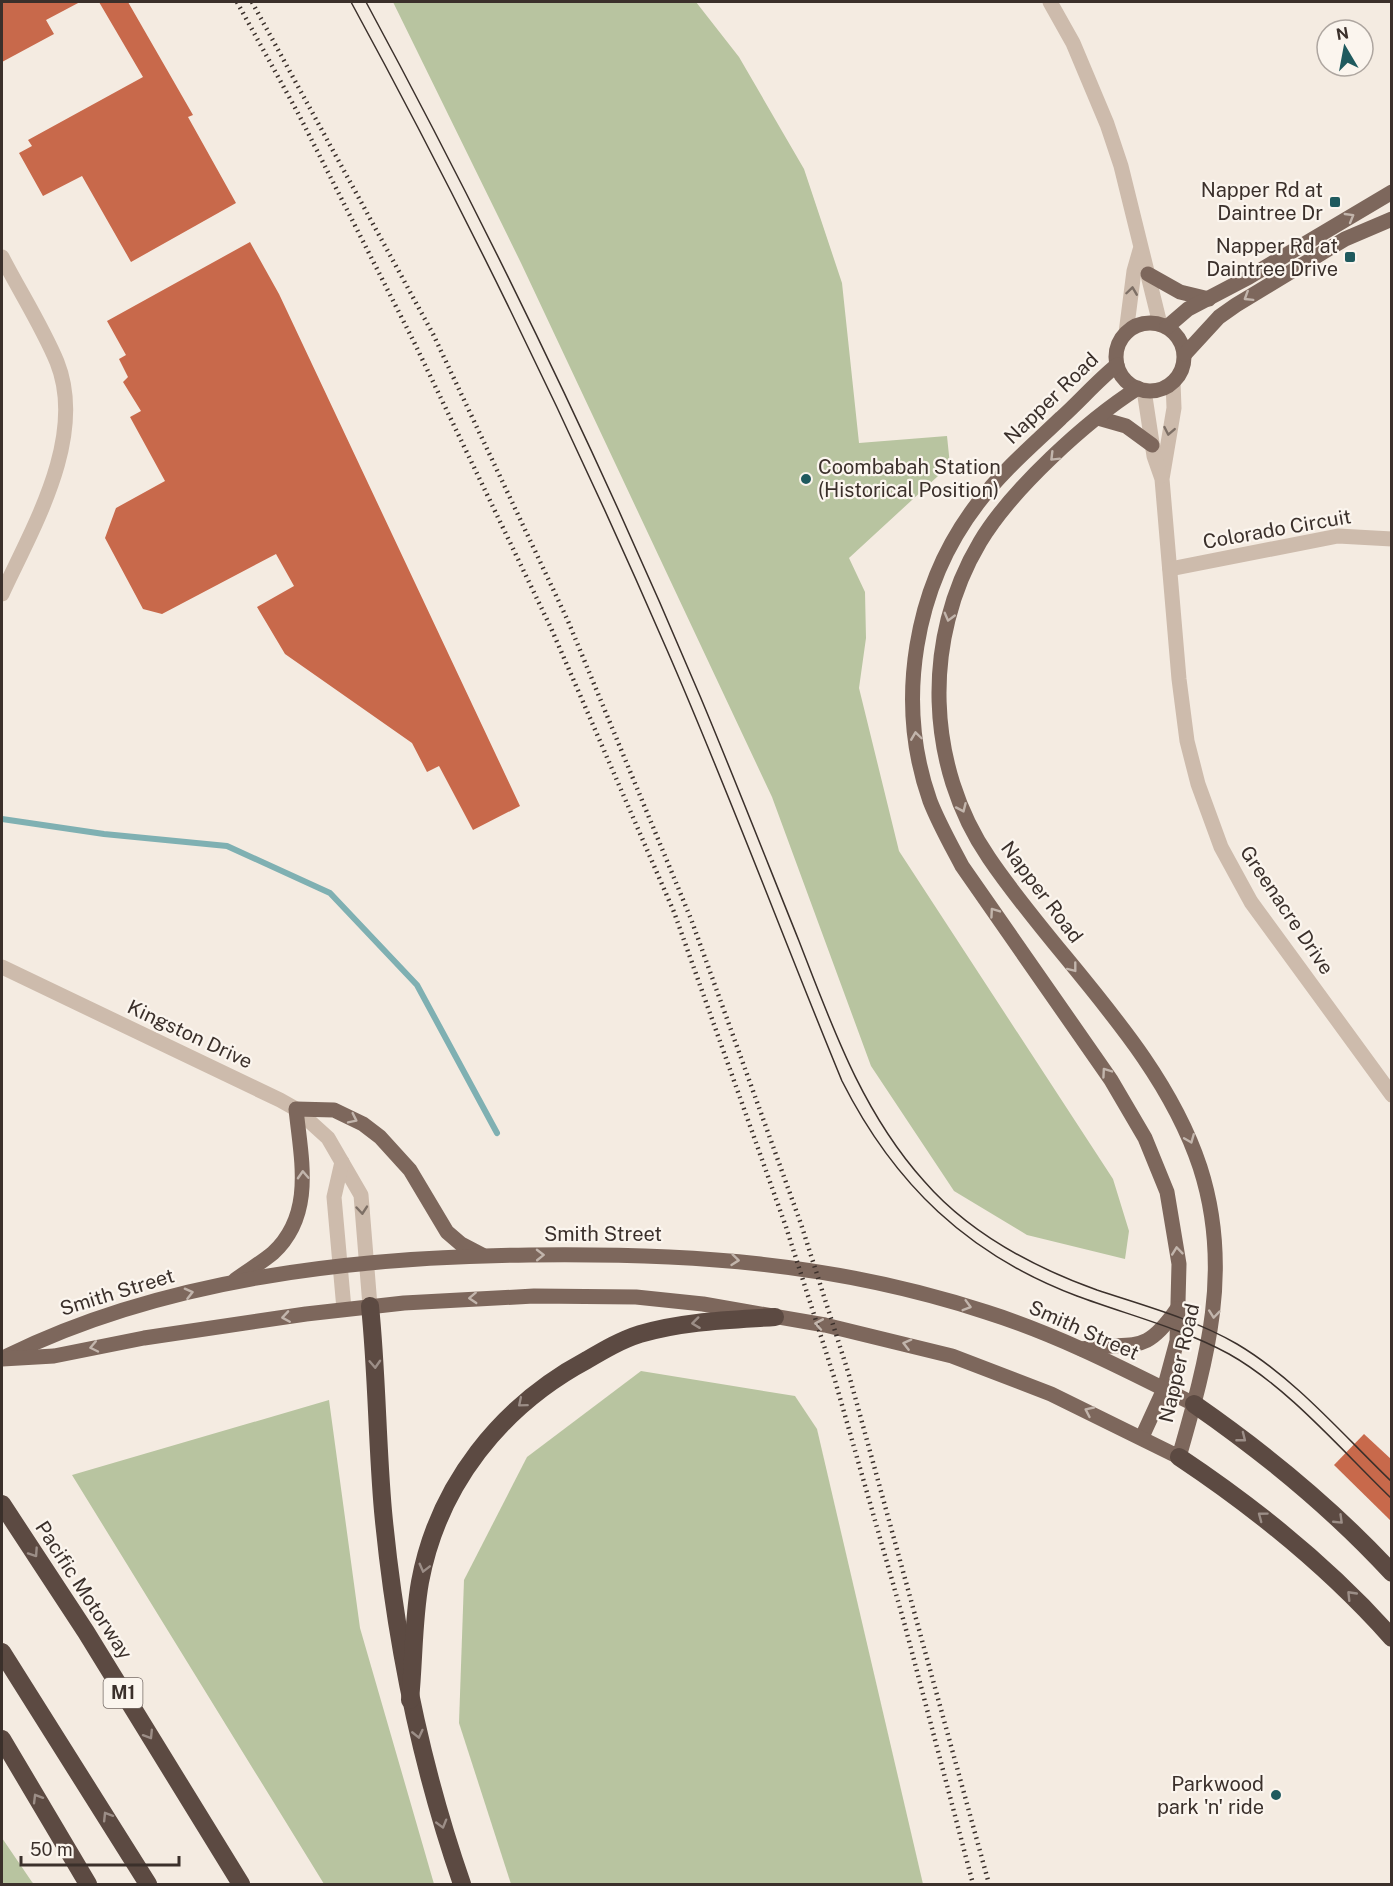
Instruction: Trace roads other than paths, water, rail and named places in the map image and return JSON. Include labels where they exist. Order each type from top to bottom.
[{"type":"highway","points":[[370,1306],[384,1519],[395,1612],[410,1700],[432,1790],[462,1884]]},
{"type":"highway","points":[[410,1700],[416,1645],[416,1616],[429,1549],[453,1490],[488,1437],[512,1411],[568,1370],[617,1343],[639,1335],[697,1322],[776,1317]]},
{"type":"highway","points":[[1194,1404],[1237,1434],[1295,1481],[1338,1518],[1392,1573]]},
{"type":"highway","points":[[1179,1457],[1236,1496],[1308,1553],[1392,1638]]},
{"type":"highway","name":"Pacific Motorway","points":[[2,1504],[86,1632],[241,1884]]},
{"type":"highway","points":[[2,1652],[148,1884]]},
{"type":"highway","points":[[2,1739],[88,1884]]},
{"type":"main road","points":[[1163,325],[1392,192]]},
{"type":"main road","points":[[1185,354],[1176,333],[1163,325],[1142,324],[1126,333],[1119,342],[1117,365],[1121,375],[1141,389],[1164,388],[1180,374],[1185,354],[1220,317],[1236,305],[1345,239],[1392,219]]},
{"type":"main road","points":[[1148,274],[1180,292],[1209,299]]},
{"type":"main road","name":"Napper Road","points":[[1117,365],[1005,471],[959,530],[932,586],[920,628],[913,693],[915,731],[930,800],[942,829],[962,866],[1111,1080],[1145,1138],[1160,1170],[1173,1215],[1176,1238],[1179,1281],[1177,1341],[1164,1389],[1142,1437]]},
{"type":"main road","name":"Napper Road","points":[[1141,389],[1098,417],[1000,513],[979,543],[961,579],[948,618],[938,676],[942,739],[958,798],[987,856],[1152,1070],[1175,1106],[1193,1146],[1212,1222],[1216,1280],[1212,1331],[1179,1457]]},
{"type":"main road","points":[[1098,417],[1126,426],[1152,445]]},
{"type":"main road","points":[[229,1284],[273,1253],[289,1231],[300,1208],[303,1178],[296,1109],[334,1110],[363,1124],[380,1137],[410,1170],[447,1232],[461,1244],[482,1255]]},
{"type":"main road","name":"Smith Street","points":[[2,1359],[52,1334],[183,1294],[229,1284],[365,1262],[482,1255],[660,1255],[770,1263],[821,1271],[987,1312],[1082,1349],[1194,1404]]},
{"type":"main road","name":"Smith Street","points":[[2,1359],[54,1356],[144,1338],[370,1306],[484,1298],[616,1297],[704,1304],[861,1333],[952,1356],[1051,1394],[1179,1457]]},
{"type":"main road","points":[[1082,1349],[1112,1344],[1145,1343],[1158,1335],[1177,1309]]},
{"type":"street","points":[[1050,2],[1073,43],[1107,124],[1121,166],[1140,250],[1163,325]]},
{"type":"street","points":[[1126,333],[1134,271],[1140,250]]},
{"type":"street","points":[[2,257],[57,363],[66,412],[59,462],[2,594]]},
{"type":"street","name":"Greenacre Drive","points":[[1162,479],[1174,408],[1173,382]]},
{"type":"street","name":"Greenacre Drive","points":[[1141,389],[1152,445],[1162,479],[1187,741],[1201,795],[1221,847],[1251,902],[1392,1095]]},
{"type":"street","name":"Colorado Circuit","points":[[1170,569],[1338,536],[1392,539]]},
{"type":"street","name":"Kingston Drive","points":[[2,967],[296,1109],[328,1138],[361,1195],[370,1306]]},
{"type":"street","points":[[342,1162],[334,1197],[344,1309]]},
{"type":"waterway","points":[[2,819],[104,834],[227,846],[330,893],[417,985],[497,1133]]},
{"type":"tram line","points":[[351,2],[476,241],[555,403],[631,567],[690,703],[842,1081],[885,1152],[938,1212],[968,1237],[1002,1260],[1077,1296],[1154,1322],[1211,1345],[1251,1368],[1294,1402],[1392,1499]]},
{"type":"tram line","points":[[366,2],[456,172],[583,432],[700,696],[837,1036],[866,1097],[902,1154],[942,1200],[961,1217],[1003,1246],[1073,1281],[1204,1327],[1259,1358],[1318,1408],[1392,1482]]},
{"type":"railway","points":[[237,2],[299,115],[414,342],[551,628],[674,912],[786,1227],[834,1377],[904,1622],[973,1884]]},
{"type":"railway","points":[[252,2],[433,334],[568,621],[691,919],[801,1224],[849,1375],[989,1884]]},
{"type":"place","name":"Napper Rd at Daintree Dr","points":[[1335,202]]},
{"type":"place","name":"Napper Rd at Daintree Drive","points":[[1350,257]]},
{"type":"place","name":"Coombabah Station (Historical Position)","points":[[806,479]]},
{"type":"place","name":"Parkwood park 'n' ride","points":[[1276,1795]]}]
